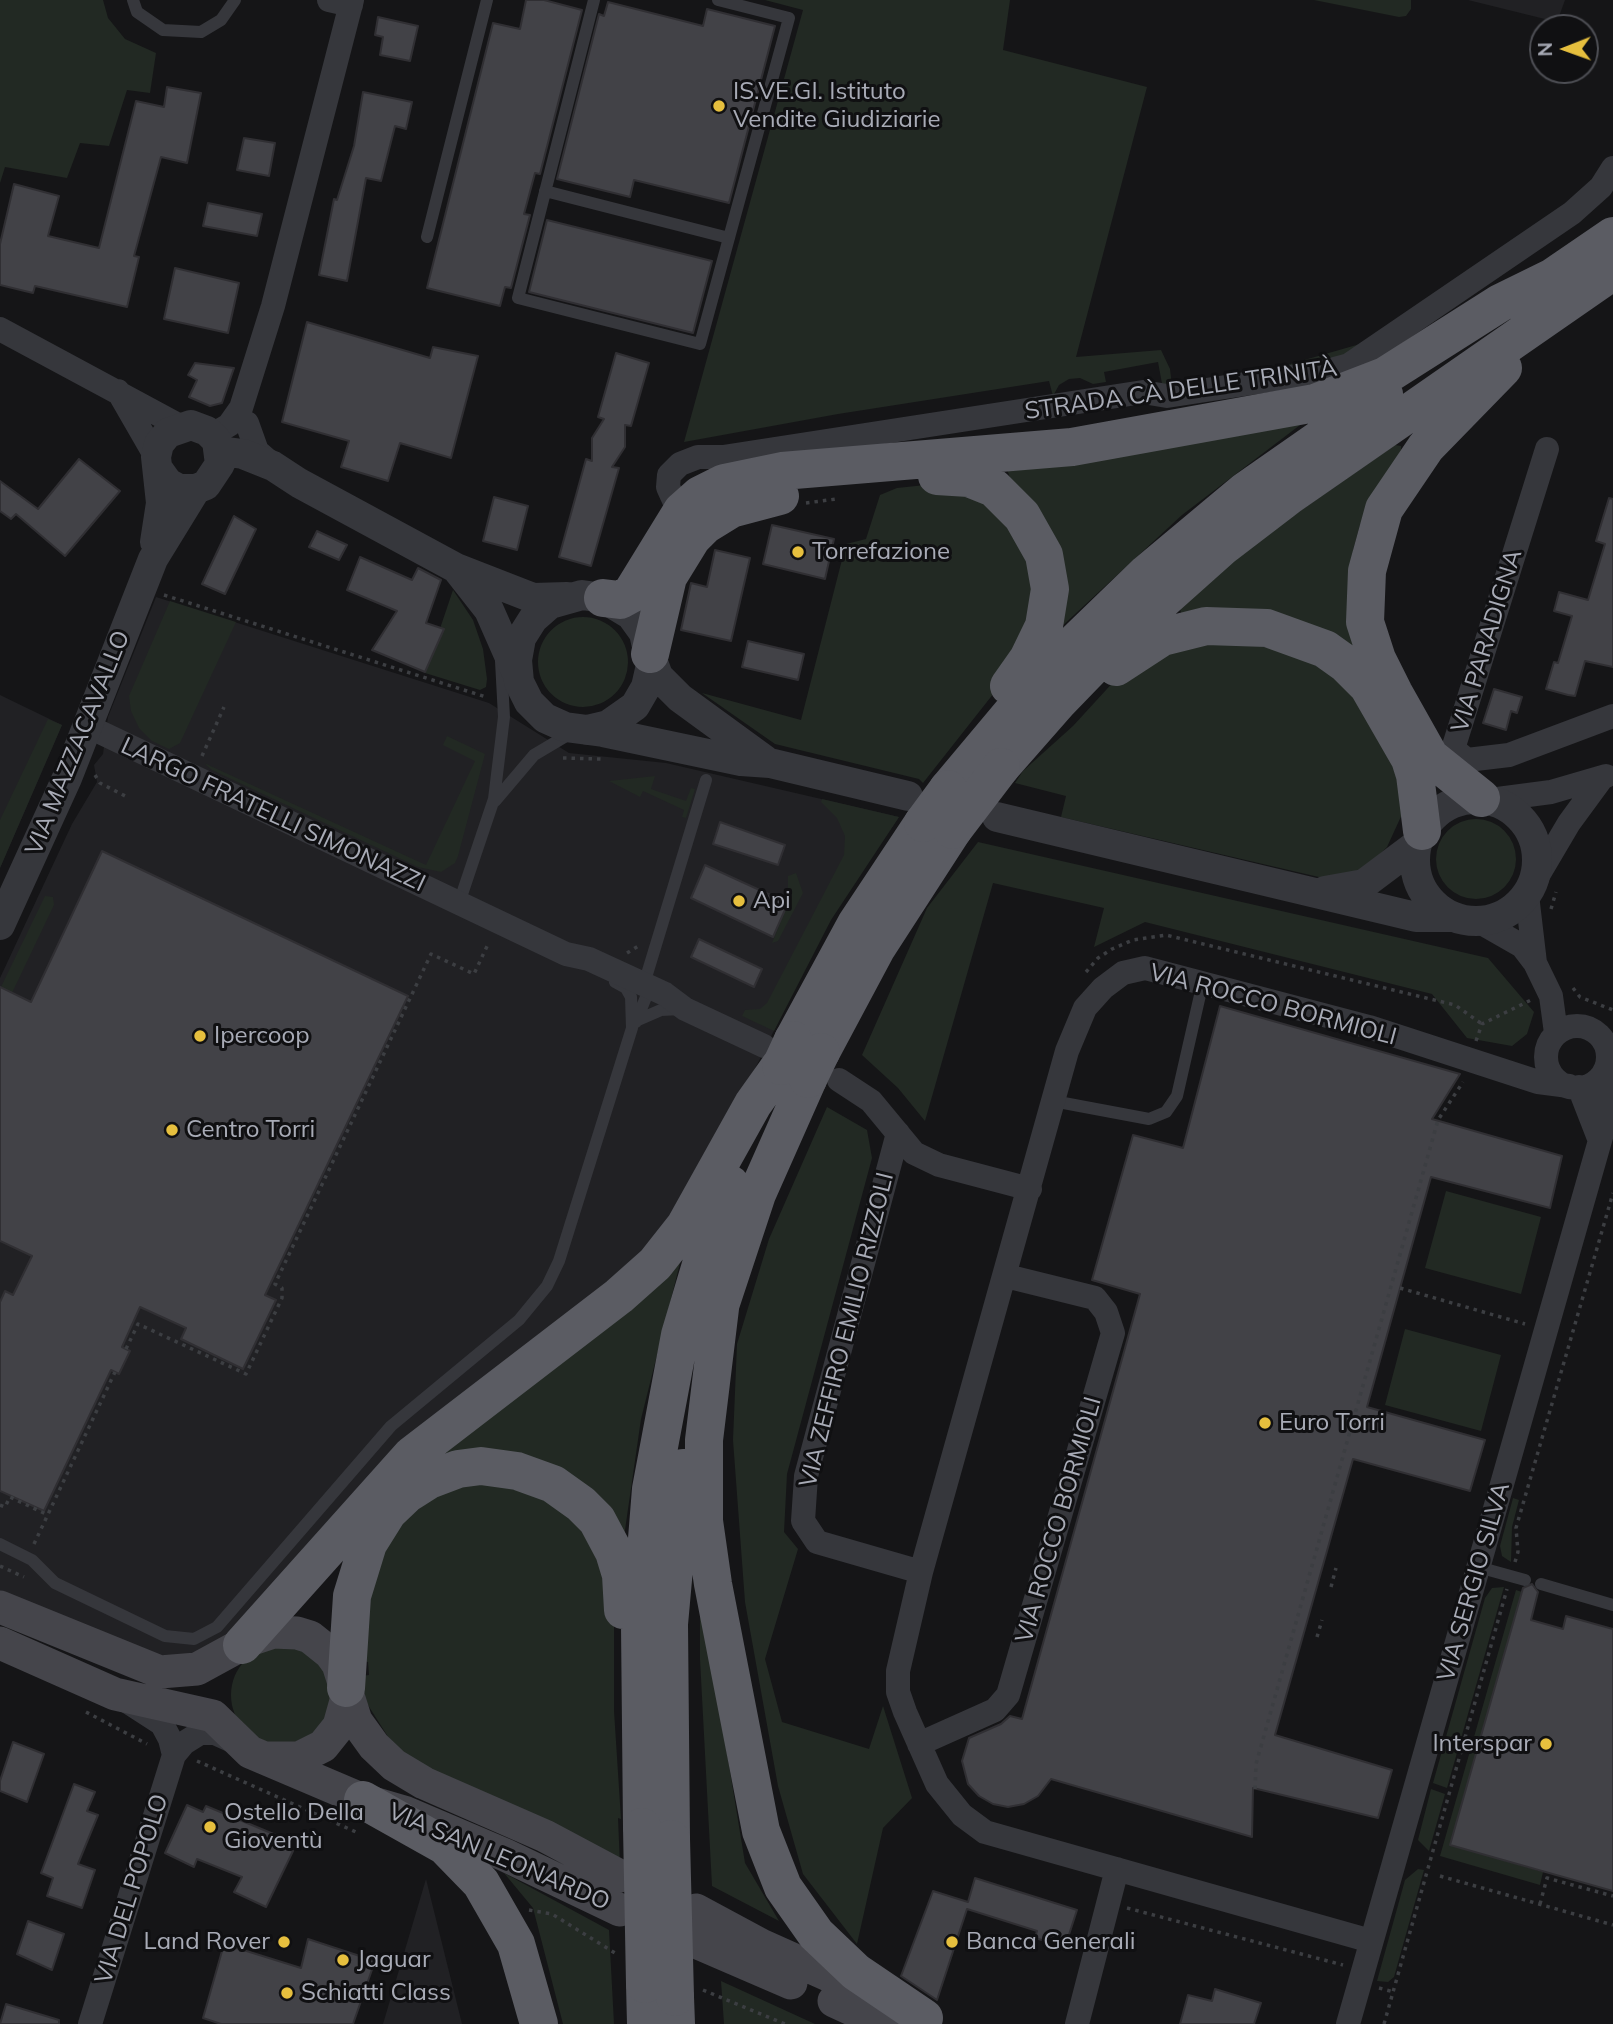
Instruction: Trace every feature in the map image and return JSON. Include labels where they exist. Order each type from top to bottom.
[{"type":"highway","points":[[646,2024],[673,1998],[651,1823],[639,1668],[643,1566],[651,1489],[665,1402],[685,1316],[706,1248],[745,1147],[797,1060],[876,949],[929,807],[1052,665],[1115,603],[1195,531],[1264,477],[1613,236]]},
{"type":"highway","points":[[1001,767],[1103,655],[1221,548],[1297,490],[1613,271]]},
{"type":"highway","points":[[650,654],[690,503],[720,472],[748,476],[1072,447],[1315,403],[1385,376],[1500,303],[1555,276]]},
{"type":"highway","points":[[1485,799],[1430,757],[1394,693],[1377,659],[1365,622],[1367,571],[1384,509],[1426,447],[1496,373],[1613,279]]},
{"type":"highway","points":[[587,597],[620,600],[631,594],[684,529],[741,505],[818,496],[940,476],[978,480],[994,488],[1016,508],[1044,555],[1049,577],[1049,601],[1044,626],[1035,647],[929,807],[844,944],[797,1060],[757,1194],[721,1300],[692,1420],[673,1559],[668,1666],[651,1823]]},
{"type":"highway","points":[[929,807],[1001,767],[1123,661],[1152,642],[1172,633],[1206,626],[1260,626],[1289,634],[1325,649],[1346,664],[1368,686],[1412,764],[1419,838]]},
{"type":"highway","points":[[242,1645],[412,1455],[619,1296],[655,1264],[685,1226],[752,1104],[797,1060]]},
{"type":"highway","points":[[721,1300],[704,1440],[704,1521],[713,1584],[761,1831],[783,1887],[816,1934],[856,1972],[931,2021]]},
{"type":"highway","points":[[346,1688],[347,1636],[355,1579],[368,1544],[388,1512],[420,1485],[458,1469],[497,1467],[537,1477],[561,1489],[587,1509],[606,1534],[617,1560],[623,1601],[625,1755],[651,1823]]},
{"type":"highway","points":[[363,1800],[445,1846],[481,1883],[516,1944],[540,2024]]},
{"type":"main road","name":"VIA SAN LEONARDO","points":[[0,1607],[94,1648],[160,1672],[197,1669],[273,1632],[297,1633],[310,1637],[330,1653],[344,1675],[353,1713],[364,1734],[380,1753],[400,1769],[545,1836],[620,1876]]},
{"type":"main road","name":"VIA SAN LEONARDO","points":[[0,1643],[115,1695],[207,1714],[218,1719],[243,1743],[363,1800],[404,1812],[493,1850],[620,1910]]},
{"type":"main road","points":[[242,1645],[227,1662],[219,1684],[219,1706],[243,1743]]},
{"type":"main road","name":"VIA SAN LEONARDO","points":[[243,1743],[286,1760],[299,1758],[323,1746],[339,1726],[346,1701],[346,1688]]},
{"type":"main road","points":[[696,1909],[773,1950],[931,2021]]},
{"type":"main road","points":[[696,1942],[884,2024]]},
{"type":"street","points":[[118,390],[168,482],[179,489],[236,441],[247,423],[344,2]]},
{"type":"street","name":"STRADA CÀ DELLE TRINITÀ","points":[[720,472],[1143,392],[1167,396],[1340,368],[1363,357],[1572,213],[1601,187],[1613,168]]},
{"type":"street","points":[[210,464],[229,425],[241,408],[273,306]]},
{"type":"street","points":[[0,329],[118,390],[180,426],[201,428],[210,464]]},
{"type":"street","points":[[247,423],[257,451],[273,466],[299,483],[456,568],[533,598],[587,597],[631,615],[644,633],[658,676],[680,698],[728,735],[775,764]]},
{"type":"street","points":[[157,463],[159,444],[168,433],[180,426]]},
{"type":"street","name":"VIA PARADIGNA","points":[[1547,449],[1453,749],[1467,760],[1509,755],[1613,716]]},
{"type":"street","points":[[210,464],[243,454],[273,466]]},
{"type":"street","name":"VIA MAZZACAVALLO","points":[[147,573],[161,503],[157,463]]},
{"type":"street","points":[[210,464],[299,483]]},
{"type":"street","name":"VIA MAZZACAVALLO","points":[[0,925],[43,834],[147,573],[210,464]]},
{"type":"street","points":[[456,568],[466,577],[492,616],[529,702],[545,718],[565,727],[741,761],[775,764],[929,807]]},
{"type":"street","points":[[519,682],[518,648],[526,628],[550,604],[587,597]]},
{"type":"street","points":[[587,730],[608,725],[635,706],[649,676],[650,654]]},
{"type":"street","name":"LARGO FRATELLI SIMONAZZI","points":[[87,726],[566,954],[589,959],[668,995],[685,1009],[797,1060],[871,1101],[914,1153],[939,1165],[1030,1189]]},
{"type":"street","points":[[1312,893],[1364,884],[1419,838],[1436,813],[1457,801],[1551,792],[1608,775]]},
{"type":"street","points":[[996,817],[1416,917],[1498,918],[1540,886],[1569,823],[1608,775]]},
{"type":"street","points":[[1485,799],[1510,808],[1530,832],[1540,886],[1535,962]]},
{"type":"street","points":[[1419,838],[1415,866],[1420,887],[1434,905],[1522,946],[1535,962],[1551,996],[1552,1038],[1547,1064],[1551,1074],[1574,1087],[1600,1141]]},
{"type":"street","name":"VIA ROCCO BORMIOLI","points":[[1371,1941],[985,1832],[962,1815],[937,1784],[898,1692],[898,1671],[921,1572],[1072,1035],[1085,1008],[1102,988],[1123,973],[1145,968],[1369,1027],[1538,1082],[1574,1087]]},
{"type":"street","points":[[1551,996],[1593,1030],[1607,1048],[1605,1069],[1590,1085],[1574,1087]]},
{"type":"street","points":[[1499,1068],[1574,1025],[1593,1030]]},
{"type":"street","name":"VIA SERGIO SILVA","points":[[1348,2024],[1607,1116],[1605,1069]]},
{"type":"street","name":"VIA ZEFFIRO EMILIO RIZZOLI","points":[[898,1133],[806,1476],[803,1521],[817,1542],[921,1572]]},
{"type":"street","name":"VIA ROCCO BORMIOLI","points":[[919,1744],[995,1710],[1009,1695],[1113,1333],[1106,1312],[1095,1298],[1006,1276]]},
{"type":"street","points":[[115,1695],[162,1724],[174,1755]]},
{"type":"street","points":[[174,1755],[184,1743],[200,1733],[215,1733],[243,1743]]},
{"type":"street","name":"VIA DEL POPOLO","points":[[90,2024],[174,1755]]},
{"type":"street","points":[[1077,2024],[1117,1870]]},
{"type":"lane","points":[[133,0],[137,12],[163,30],[201,32],[221,20],[235,0]]},
{"type":"lane","points":[[427,237],[487,0]]},
{"type":"lane","points":[[594,0],[518,298],[700,344],[789,18],[718,0]]},
{"type":"lane","points":[[545,191],[729,237]]},
{"type":"lane","points":[[459,903],[493,804],[504,706],[500,658],[492,616]]},
{"type":"lane","points":[[493,804],[534,755],[566,735],[587,730]]},
{"type":"lane","points":[[0,1544],[28,1557],[55,1584],[165,1636],[194,1639],[217,1627],[391,1426],[519,1320],[542,1294],[558,1263],[647,986],[654,951],[706,780]]},
{"type":"lane","points":[[566,954],[585,968],[626,988],[632,1000],[635,1024]]},
{"type":"lane","points":[[1054,1101],[1149,1119],[1166,1112],[1177,1096],[1203,982]]},
{"type":"lane","points":[[635,1024],[661,1010],[685,1009]]},
{"type":"lane","points":[[1478,1567],[1525,1580]]},
{"type":"lane","points":[[1541,1584],[1613,1605]]},
{"type":"path","points":[[818,496],[836,499],[818,496]]},
{"type":"path","points":[[147,573],[169,597]]},
{"type":"path","points":[[202,761],[224,707]]},
{"type":"path","points":[[1540,886],[1549,918]]},
{"type":"path","points":[[1084,974],[1098,958],[1112,949],[1133,940],[1166,935],[1455,1005],[1482,1024]]},
{"type":"path","points":[[126,1349],[138,1324],[246,1374],[282,1298],[282,1288],[275,1284],[430,954],[474,974],[491,936]]},
{"type":"path","points":[[621,955],[638,944],[654,951]]},
{"type":"path","points":[[1255,1789],[1256,1764],[1438,1120]]},
{"type":"path","points":[[1384,2024],[1518,1552],[1516,1528],[1613,1193]]},
{"type":"path","points":[[1400,1288],[1571,1336]]},
{"type":"path","points":[[19,1575],[115,1372]]},
{"type":"path","points":[[0,1505],[5,1507],[10,1497],[48,1515]]},
{"type":"path","points":[[1331,1587],[1336,1568]]},
{"type":"path","points":[[1317,1637],[1322,1620]]},
{"type":"path","points":[[1440,1876],[1613,1925]]},
{"type":"path","points":[[1540,1904],[1547,1878],[1613,1896]]},
{"type":"path","points":[[1121,1920],[1124,1907],[1345,1965],[1352,1981],[1394,1992]]},
{"type":"path","points":[[673,1998],[785,2024]]},
{"type":"shaded area","points":[[0,0],[103,0],[108,18],[125,39],[156,53],[150,93],[127,90],[109,146],[80,143],[67,178],[5,167],[0,183]]},
{"type":"shaded area","points":[[765,0],[1010,0],[1003,50],[1147,87],[1076,357],[1161,350],[1170,369],[1172,386],[1287,365],[1360,344],[1364,353],[1163,389],[1158,362],[1104,372],[1106,382],[1093,384],[1080,378],[1069,379],[1059,385],[1053,396],[1049,381],[838,414],[684,442],[803,10]]},
{"type":"shaded area","points":[[1314,0],[1411,0],[1411,9],[1406,16],[1399,17]]},
{"type":"shaded area","points":[[1468,0],[1565,0],[1560,14],[1529,15]]},
{"type":"shaded area","points":[[1304,422],[1182,515],[1060,628],[1007,469]]},
{"type":"shaded area","points":[[1395,445],[1401,446],[1401,450],[1360,525],[1353,550],[1362,653],[1181,613],[1180,609],[1206,583],[1283,523]]},
{"type":"shaded area","points":[[935,484],[983,492],[1042,577],[1005,679],[923,783],[919,779],[775,744],[702,693],[801,720],[846,544],[866,539],[880,495],[897,488]]},
{"type":"shaded area","points":[[453,590],[473,620],[483,649],[487,679],[486,687],[480,690],[425,673]]},
{"type":"shaded area","points":[[156,597],[489,703],[569,753],[666,763],[899,817],[846,894],[815,947],[761,1057],[666,1236],[212,1654],[144,1656],[0,1593],[0,978],[72,824],[97,782],[94,765],[103,754],[108,717]]},
{"type":"shaded area","points":[[170,601],[236,622],[180,743],[169,749],[152,741],[139,728],[131,711],[129,696]]},
{"type":"shaded area","points":[[574,617],[592,617],[608,624],[621,637],[628,653],[628,671],[621,687],[608,700],[592,707],[574,707],[558,700],[545,687],[538,671],[538,653],[545,637],[558,624]]},
{"type":"shaded area","points":[[1211,635],[1327,661],[1397,756],[1404,810],[1387,847],[1365,869],[1323,878],[1061,817],[1066,796],[1015,783],[1023,771],[1073,726],[1117,678]]},
{"type":"shaded area","points":[[0,695],[62,725],[0,868]]},
{"type":"shaded area","points":[[48,719],[62,725],[0,868],[0,820]]},
{"type":"shaded area","points":[[447,736],[485,754],[458,856],[455,863],[441,872],[418,867],[212,770],[204,763],[426,865],[475,761],[443,745]]},
{"type":"shaded area","points":[[655,776],[651,789],[686,801],[691,788],[695,789],[686,818],[682,817],[684,810],[643,791],[640,797],[609,781]]},
{"type":"shaded area","points":[[822,799],[899,817],[831,920],[774,1031],[742,1016],[745,1010],[760,1009],[767,1003],[844,855],[845,836],[837,818],[821,802]]},
{"type":"shaded area","points":[[1476,819],[1491,822],[1504,831],[1513,844],[1516,859],[1513,874],[1504,887],[1491,896],[1476,899],[1461,896],[1448,887],[1439,874],[1436,859],[1439,844],[1448,831],[1461,822]]},
{"type":"shaded area","points":[[978,842],[1488,958],[1534,1012],[1527,1034],[1512,1046],[1467,1038],[1432,994],[1145,922],[1094,947],[1104,908],[993,883],[925,1121],[898,1088],[862,1055],[927,908]]},
{"type":"shaded area","points":[[796,873],[803,893],[778,941],[772,943],[788,904],[788,876]]},
{"type":"shaded area","points":[[45,896],[53,897],[54,905],[12,993],[1,987]]},
{"type":"shaded area","points":[[827,1107],[867,1130],[872,1158],[787,1474],[784,1532],[798,1549],[765,1659],[782,1722],[869,1749],[883,1706],[912,1798],[883,1828],[857,1944],[803,1874],[778,1786],[745,1602],[733,1440],[737,1344],[769,1239]]},
{"type":"shaded area","points":[[1446,1191],[1541,1217],[1521,1294],[1425,1268]]},
{"type":"shaded area","points":[[680,1263],[641,1419],[624,1537],[582,1492],[402,1475]]},
{"type":"shaded area","points":[[1405,1329],[1501,1355],[1481,1431],[1385,1405]]},
{"type":"shaded area","points":[[512,1482],[585,1524],[614,1605],[614,1711],[621,1819],[618,1818],[620,1865],[422,1766],[392,1743],[366,1702],[361,1676],[369,1675],[368,1662],[360,1661],[379,1543],[447,1485]]},
{"type":"shaded area","points":[[1513,1498],[1519,1500],[1512,1527],[1511,1562],[1502,1556],[1500,1546]]},
{"type":"shaded area","points":[[1504,1587],[1447,1788],[1433,1783],[1485,1598],[1492,1588]]},
{"type":"shaded area","points":[[700,1588],[745,1863],[779,1921],[712,1886],[700,1659]]},
{"type":"shaded area","points":[[1516,1590],[1522,1592],[1450,1845],[1543,1872],[1540,1885],[1440,1856]]},
{"type":"shaded area","points":[[281,1645],[300,1649],[316,1660],[327,1676],[331,1695],[327,1714],[316,1730],[300,1741],[281,1745],[262,1741],[246,1730],[235,1714],[231,1695],[235,1676],[246,1660],[262,1649]]},
{"type":"shaded area","points":[[1431,1789],[1445,1794],[1429,1851],[1418,1840]]},
{"type":"shaded area","points":[[1418,1869],[1424,1870],[1394,1977],[1388,1982],[1377,1981],[1405,1880]]},
{"type":"shaded area","points":[[504,1873],[609,1930],[614,2024],[563,2024],[533,1908]]},
{"type":"shaded area","points":[[426,1879],[462,2024],[383,2024]]},
{"type":"shaded area","points":[[721,1981],[815,2024],[724,2024]]},
{"type":"building","points":[[526,0],[544,0],[582,10],[540,174],[535,173],[524,214],[530,215],[511,288],[505,287],[500,306],[427,288],[493,23],[520,29]]},
{"type":"building","points":[[608,2],[703,26],[707,9],[775,26],[729,203],[634,180],[630,197],[557,179],[599,14],[604,16]]},
{"type":"building","points":[[378,17],[418,26],[410,61],[380,55],[383,37],[375,35]]},
{"type":"building","points":[[167,87],[201,93],[187,163],[161,157],[134,256],[139,257],[127,307],[35,286],[33,293],[0,285],[0,244],[14,184],[59,196],[48,236],[99,248],[136,101],[164,107]]},
{"type":"building","points":[[363,92],[412,102],[406,129],[395,126],[381,181],[366,178],[347,281],[319,275],[334,199],[337,200],[354,146]]},
{"type":"building","points":[[244,138],[275,143],[269,176],[237,170]]},
{"type":"building","points":[[208,203],[262,214],[257,236],[203,226]]},
{"type":"building","points":[[547,220],[712,261],[693,333],[529,292]]},
{"type":"building","points":[[175,268],[239,283],[228,333],[164,319]]},
{"type":"building","points":[[307,322],[430,358],[433,347],[478,356],[451,458],[400,443],[388,481],[341,467],[349,441],[282,422]]},
{"type":"building","points":[[616,353],[649,363],[631,426],[625,425],[625,447],[612,467],[619,468],[591,566],[559,557],[586,459],[592,461],[592,438],[604,419],[598,417]]},
{"type":"building","points":[[195,363],[234,368],[222,403],[210,406],[189,397],[197,380],[188,375]]},
{"type":"building","points":[[79,459],[120,491],[65,556],[16,514],[11,519],[0,511],[0,481],[38,509]]},
{"type":"building","points":[[494,497],[528,506],[517,550],[483,541]]},
{"type":"building","points":[[1609,498],[1613,499],[1613,667],[1585,661],[1575,696],[1568,695],[1546,689],[1554,662],[1558,663],[1572,616],[1554,611],[1559,592],[1588,600],[1605,544],[1596,541]]},
{"type":"building","points":[[234,516],[256,529],[225,594],[202,584]]},
{"type":"building","name":"Torrefazione","points":[[772,525],[834,539],[825,579],[763,564]]},
{"type":"building","points":[[317,531],[347,545],[339,560],[309,547]]},
{"type":"building","points":[[715,550],[750,558],[731,641],[681,630],[691,583],[707,587]]},
{"type":"building","points":[[360,557],[412,580],[418,568],[441,580],[426,623],[444,629],[425,672],[372,650],[397,611],[347,590]]},
{"type":"building","points":[[748,641],[804,654],[798,680],[742,667]]},
{"type":"building","points":[[1494,689],[1522,697],[1517,713],[1511,711],[1506,730],[1483,723]]},
{"type":"building","points":[[720,822],[785,845],[778,865],[713,844]]},
{"type":"building","name":"Centro Torri","points":[[102,851],[408,996],[265,1295],[276,1300],[243,1369],[181,1339],[186,1328],[140,1307],[122,1347],[130,1351],[119,1374],[111,1370],[44,1511],[0,1491],[0,1302],[5,1291],[13,1295],[32,1256],[0,1241],[0,987],[31,1002]]},
{"type":"building","name":"Api","points":[[705,865],[788,903],[773,937],[691,898]]},
{"type":"building","points":[[699,939],[762,969],[754,987],[691,957]]},
{"type":"building","name":"Euro Torri","points":[[1220,1006],[1460,1074],[1432,1119],[1562,1156],[1550,1208],[1431,1177],[1367,1407],[1485,1440],[1470,1491],[1353,1459],[1275,1735],[1392,1770],[1378,1818],[1253,1788],[1252,1837],[1051,1779],[1038,1796],[1024,1804],[1008,1807],[993,1804],[979,1796],[968,1784],[962,1761],[969,1738],[1001,1724],[1010,1716],[1022,1719],[1140,1294],[1092,1280],[1133,1135],[1183,1148]]},
{"type":"building","name":"Interspar","points":[[1532,1584],[1538,1592],[1531,1620],[1563,1629],[1566,1616],[1613,1629],[1613,1891],[1450,1845],[1523,1588]]},
{"type":"building","points":[[13,1742],[44,1754],[27,1802],[0,1791],[0,1781]]},
{"type":"building","points":[[74,1784],[95,1792],[87,1811],[98,1815],[78,1864],[95,1870],[82,1908],[47,1896],[53,1878],[41,1873]]},
{"type":"building","points":[[187,1805],[203,1812],[206,1806],[276,1835],[274,1843],[293,1851],[266,1907],[234,1892],[242,1877],[197,1859],[194,1867],[165,1853]]},
{"type":"building","points":[[975,1878],[1077,1910],[1065,1947],[1035,1938],[1037,1931],[967,1909],[937,2000],[901,1976],[933,1891],[968,1902]]},
{"type":"building","points":[[28,1921],[64,1934],[52,1970],[17,1954]]},
{"type":"building","name":"Schiatti Class","points":[[308,1939],[375,1961],[353,2024],[221,2024],[203,2018],[224,1944],[301,1968]]},
{"type":"building","points":[[1215,1989],[1261,2003],[1254,2024],[1180,2024],[1188,1995],[1212,2001]]},
{"type":"building","points":[[6,2004],[59,2020],[59,2024],[0,2024]]},
{"type":"place","name":"IS.VE.GI. Istituto Vendite Giudiziarie","points":[[719,106]]},
{"type":"place","name":"Torrefazione","points":[[798,552]]},
{"type":"place","name":"Api","points":[[739,901]]},
{"type":"place","name":"Ipercoop","points":[[200,1036]]},
{"type":"place","name":"Centro Torri","points":[[172,1130]]},
{"type":"place","name":"Euro Torri","points":[[1265,1423]]},
{"type":"place","name":"Interspar","points":[[1546,1744]]},
{"type":"place","name":"Ostello Della Gioventù","points":[[210,1827]]},
{"type":"place","name":"Land Rover","points":[[284,1942]]},
{"type":"place","name":"Banca Generali","points":[[952,1942]]},
{"type":"place","name":"Jaguar","points":[[343,1960]]},
{"type":"place","name":"Schiatti Class","points":[[287,1993]]}]
